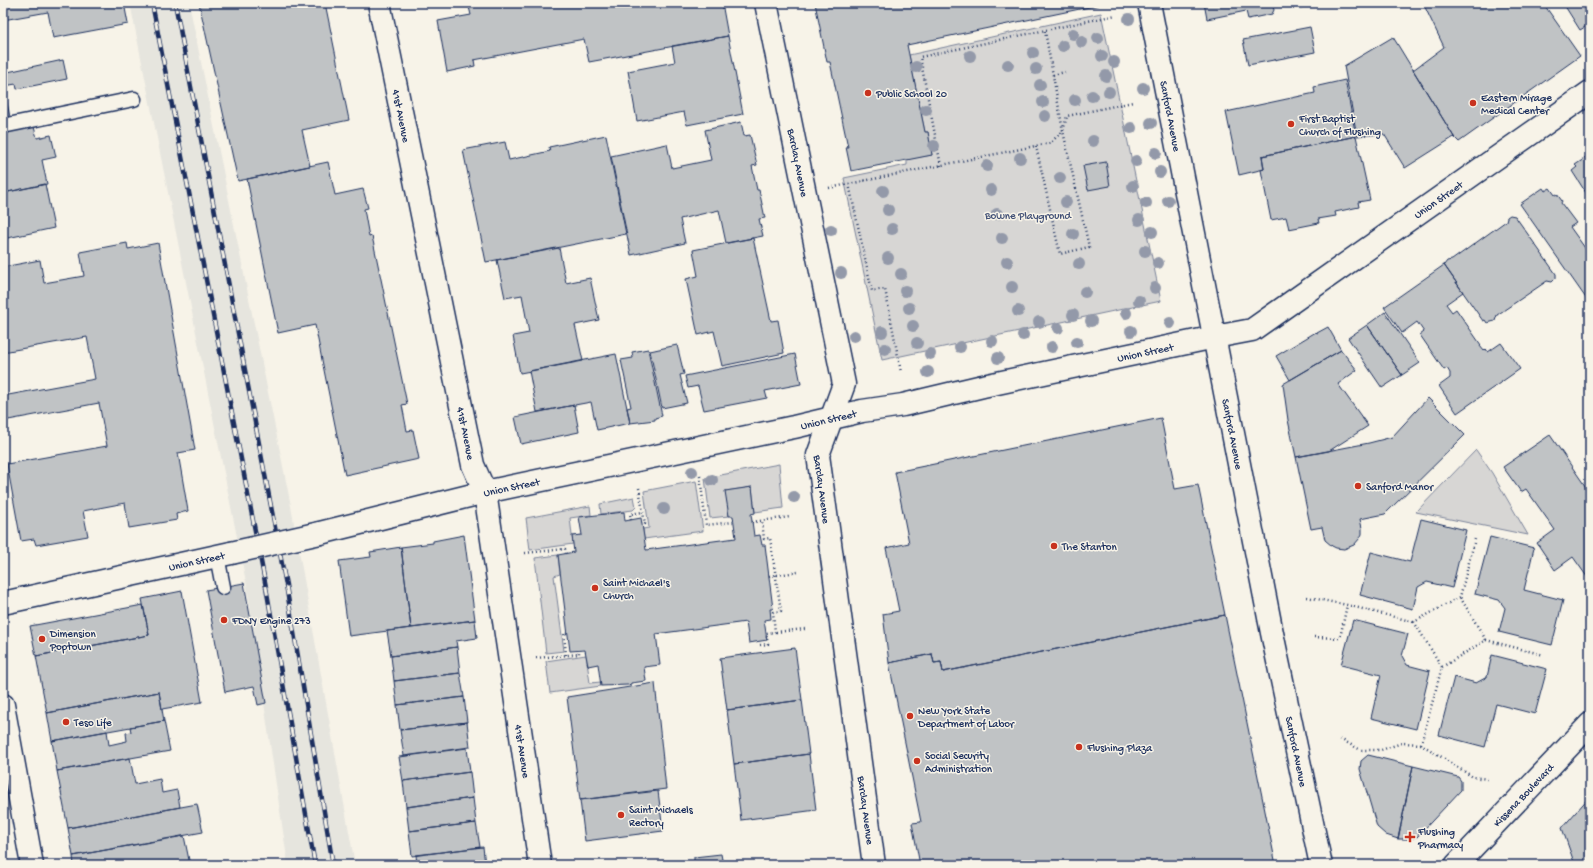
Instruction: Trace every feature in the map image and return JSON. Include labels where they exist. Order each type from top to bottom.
[{"type":"street","name":"41st Avenue","points":[[379,3],[473,465],[485,492],[540,865]]},
{"type":"street","name":"Barclay Avenue","points":[[766,3],[844,384],[818,455],[874,865]]},
{"type":"street","name":"Sanford Avenue","points":[[1149,3],[1272,633],[1321,865]]},
{"type":"street","name":"Union Street","points":[[3,604],[320,533],[485,492],[794,427],[862,411],[903,406],[990,384],[1252,330],[1590,92]]},
{"type":"street","points":[[3,705],[32,865]]},
{"type":"street","name":"Kissena Boulevard","points":[[1456,865],[1590,724]]},
{"type":"lane","points":[[3,126],[134,99]]},
{"type":"lane","points":[[223,587],[224,555]]},
{"type":"path","points":[[941,166],[920,57],[1116,16]]},
{"type":"path","points":[[1036,146],[1060,254],[1089,247],[1063,131],[1045,31]]},
{"type":"path","points":[[1053,75],[1065,72]]},
{"type":"path","points":[[829,188],[1050,143],[1063,131],[1067,116],[1133,102]]},
{"type":"path","points":[[849,184],[872,291],[885,289],[901,372]]},
{"type":"path","points":[[700,476],[706,525],[733,522]]},
{"type":"path","points":[[639,488],[645,524],[642,525]]},
{"type":"path","points":[[631,520],[630,514],[643,512]]},
{"type":"path","points":[[752,522],[790,517]]},
{"type":"path","points":[[762,521],[764,539],[770,538],[780,611],[773,612],[775,632]]},
{"type":"path","points":[[1475,539],[1460,597],[1486,640],[1544,655]]},
{"type":"path","points":[[525,553],[565,549],[566,554]]},
{"type":"path","points":[[769,576],[798,572]]},
{"type":"path","points":[[1307,598],[1347,605],[1414,622],[1460,597]]},
{"type":"path","points":[[1314,637],[1340,638],[1347,605]]},
{"type":"path","points":[[1414,622],[1442,667]]},
{"type":"path","points":[[760,645],[768,644],[766,633],[805,629]]},
{"type":"path","points":[[566,655],[564,633],[568,633]]},
{"type":"path","points":[[1421,744],[1442,667],[1486,640]]},
{"type":"path","points":[[536,658],[578,654],[578,651]]},
{"type":"path","points":[[1340,738],[1361,750],[1380,750],[1402,743],[1421,744],[1473,777],[1487,779]]},
{"type":"shaded area","points":[[130,3],[189,3],[290,501],[355,865],[288,865],[246,582]]},
{"type":"green space","name":"Bowne Playground","points":[[1101,13],[1161,301],[882,360],[844,178],[907,165],[907,159],[932,155],[928,132],[925,132],[909,55]]},
{"type":"green space","points":[[1476,450],[1492,473],[1528,535],[1416,512]]},
{"type":"green space","points":[[779,464],[783,508],[755,512],[752,487],[726,491],[729,516],[710,518],[705,478]]},
{"type":"green space","points":[[696,481],[703,531],[644,539],[643,529],[649,528],[644,491]]},
{"type":"green space","points":[[634,497],[636,507],[633,510],[601,514],[600,504]]},
{"type":"green space","points":[[590,506],[591,515],[570,518],[573,544],[530,550],[526,518]]},
{"type":"green space","points":[[558,555],[560,574],[554,576],[564,651],[546,653],[535,558]]},
{"type":"green space","points":[[586,655],[590,683],[601,682],[601,686],[550,693],[546,661]]},
{"type":"building","points":[[3,3],[124,3],[128,24],[53,38],[48,12],[3,20]]},
{"type":"building","points":[[199,3],[325,3],[349,120],[302,130],[310,166],[238,181]]},
{"type":"building","points":[[468,3],[722,3],[728,36],[589,62],[584,39],[474,60],[475,66],[447,72],[438,21],[471,15]]},
{"type":"building","name":"Public School 20","points":[[815,3],[1099,3],[1099,5],[907,45],[925,132],[928,132],[932,155],[851,171],[846,147],[848,147],[830,62],[827,62]]},
{"type":"building","points":[[1204,3],[1272,3],[1274,10],[1272,14],[1248,19],[1246,11],[1207,19]]},
{"type":"building","points":[[1296,3],[1323,3],[1323,4],[1300,8]]},
{"type":"building","name":"Eastern Mirage Medical Center","points":[[1423,3],[1543,3],[1580,56],[1459,142],[1454,137],[1413,70],[1444,47]]},
{"type":"building","points":[[1563,3],[1590,3],[1590,24],[1580,30]]},
{"type":"building","points":[[1310,27],[1315,52],[1248,65],[1243,40]]},
{"type":"building","points":[[728,36],[743,114],[687,125],[684,112],[637,121],[628,71],[675,62],[672,46]]},
{"type":"building","points":[[1393,37],[1454,137],[1405,168],[1384,134],[1357,136],[1344,66]]},
{"type":"building","points":[[63,60],[67,79],[17,89],[16,84],[4,86],[3,73]]},
{"type":"building","name":"First Baptist Church of Flushing","points":[[1345,80],[1356,136],[1262,156],[1264,169],[1239,175],[1226,112],[1315,93],[1314,87]]},
{"type":"building","points":[[3,83],[10,117],[3,119]]},
{"type":"building","points":[[741,122],[744,136],[750,135],[757,165],[752,166],[765,218],[759,219],[763,236],[726,243],[719,210],[680,219],[685,243],[631,255],[611,156],[667,144],[672,168],[711,160],[705,130]]},
{"type":"building","points":[[34,127],[37,138],[51,135],[56,157],[42,160],[47,184],[3,193],[3,133]]},
{"type":"building","points":[[606,135],[626,234],[486,262],[463,150],[505,142],[509,160],[550,151],[549,147]]},
{"type":"building","points":[[1356,136],[1370,200],[1358,202],[1359,207],[1335,212],[1336,216],[1318,219],[1319,223],[1289,229],[1286,217],[1271,220],[1261,170],[1264,169],[1262,156]]},
{"type":"building","points":[[1590,155],[1590,195],[1588,196],[1572,171],[1577,167],[1575,165]]},
{"type":"building","points":[[328,162],[335,195],[363,189],[368,208],[364,209],[369,237],[372,236],[407,404],[402,405],[407,431],[413,430],[419,459],[345,475],[315,325],[278,333],[247,179]]},
{"type":"building","points":[[1106,162],[1110,186],[1088,190],[1083,166]]},
{"type":"building","points":[[45,184],[54,228],[3,239],[3,193]]},
{"type":"building","points":[[1543,188],[1545,191],[1550,188],[1562,201],[1561,203],[1576,223],[1570,227],[1590,255],[1590,304],[1520,204]]},
{"type":"building","points":[[1510,215],[1515,216],[1556,274],[1556,278],[1552,282],[1547,281],[1497,315],[1495,321],[1487,323],[1485,320],[1483,321],[1444,265],[1447,261],[1452,260],[1506,221],[1507,217]]},
{"type":"building","points":[[753,238],[771,321],[778,320],[784,353],[722,366],[714,331],[698,335],[686,279],[698,276],[693,250]]},
{"type":"building","points":[[127,243],[128,249],[158,243],[195,450],[178,453],[188,511],[176,514],[177,520],[129,528],[125,503],[83,511],[88,536],[36,545],[34,539],[21,541],[7,464],[107,446],[99,403],[3,421],[3,396],[95,379],[87,337],[3,352],[3,267],[40,260],[44,283],[84,276],[80,252]]},
{"type":"building","points":[[559,248],[566,283],[590,278],[599,320],[575,325],[583,361],[520,373],[513,336],[529,333],[522,295],[505,298],[497,260]]},
{"type":"building","points":[[1444,265],[1463,292],[1446,304],[1452,312],[1456,309],[1484,351],[1486,349],[1488,352],[1501,343],[1520,369],[1457,413],[1439,386],[1450,378],[1450,373],[1447,368],[1444,370],[1420,335],[1424,332],[1417,322],[1402,333],[1384,307]]},
{"type":"building","points":[[1385,312],[1420,363],[1402,375],[1367,325]]},
{"type":"building","points":[[1367,325],[1402,375],[1382,388],[1348,338]]},
{"type":"building","points":[[1328,327],[1341,350],[1290,380],[1276,356],[1316,332],[1317,333]]},
{"type":"building","points":[[677,345],[684,374],[680,375],[687,403],[662,408],[650,351]]},
{"type":"building","points":[[648,349],[662,416],[655,418],[655,420],[630,423],[627,408],[631,407],[621,360],[633,358],[632,352]]},
{"type":"building","points":[[1341,350],[1357,370],[1338,384],[1368,426],[1329,451],[1296,457],[1288,420],[1283,384]]},
{"type":"building","points":[[616,354],[630,423],[597,430],[591,402],[537,412],[529,371]]},
{"type":"building","points":[[795,354],[801,384],[765,391],[767,398],[704,410],[698,386],[688,388],[685,376]]},
{"type":"building","name":"Sanford Manor","points":[[1428,398],[1465,435],[1385,514],[1360,519],[1362,534],[1354,545],[1344,549],[1332,546],[1325,540],[1322,527],[1311,529],[1296,457],[1392,437]]},
{"type":"building","points":[[574,405],[579,432],[521,444],[515,417]]},
{"type":"building","name":"The Stanton","points":[[1161,418],[1175,489],[1198,485],[1225,615],[943,672],[941,662],[934,663],[932,654],[889,663],[883,614],[899,611],[886,548],[909,543],[895,472]]},
{"type":"building","points":[[1550,435],[1590,493],[1590,581],[1573,557],[1555,570],[1537,543],[1555,530],[1526,489],[1521,492],[1503,467]]},
{"type":"building","points":[[752,487],[755,513],[751,514],[754,536],[760,535],[762,545],[765,545],[773,609],[770,609],[771,619],[764,620],[767,640],[749,643],[746,622],[656,634],[660,665],[644,667],[646,681],[631,683],[628,685],[601,686],[598,664],[588,666],[585,650],[570,651],[558,555],[574,552],[572,536],[582,535],[579,517],[624,512],[625,521],[641,518],[646,550],[736,538],[733,516],[729,516],[725,491]]},
{"type":"building","points":[[1421,519],[1466,530],[1452,588],[1427,582],[1418,587],[1413,609],[1360,595],[1371,552],[1410,562]]},
{"type":"building","points":[[464,535],[475,620],[411,628],[401,547],[433,543],[433,541]]},
{"type":"building","points":[[1490,537],[1534,548],[1524,590],[1563,600],[1552,645],[1499,632],[1505,608],[1499,600],[1475,594]]},
{"type":"building","points":[[401,547],[411,628],[349,636],[339,561],[371,557],[370,552]]},
{"type":"building","points":[[244,583],[266,703],[258,705],[254,686],[225,692],[206,590]]},
{"type":"building","points":[[182,591],[202,702],[162,709],[159,692],[47,713],[36,656],[149,635],[142,599]]},
{"type":"building","points":[[143,605],[149,635],[36,656],[30,626]]},
{"type":"building","name":"Flushing Plaza","points":[[1225,615],[1276,865],[920,865],[912,823],[921,822],[889,663],[932,654],[934,663],[941,662],[943,672]]},
{"type":"building","points":[[475,620],[477,638],[456,641],[457,647],[391,656],[387,631]]},
{"type":"building","points":[[1353,620],[1408,634],[1402,656],[1407,665],[1430,671],[1416,729],[1371,718],[1381,675],[1341,665]]},
{"type":"building","points":[[457,647],[460,673],[394,681],[391,656]]},
{"type":"building","points":[[795,648],[802,700],[727,710],[720,658]]},
{"type":"building","points":[[1492,655],[1547,669],[1535,714],[1496,704],[1485,747],[1439,735],[1454,677],[1476,683],[1487,677]]},
{"type":"building","points":[[460,673],[464,697],[397,705],[394,681]]},
{"type":"building","points":[[655,683],[666,789],[580,800],[567,697]]},
{"type":"building","points":[[159,692],[164,721],[52,741],[47,713]]},
{"type":"building","points":[[464,697],[467,722],[400,730],[397,705]]},
{"type":"building","points":[[802,700],[809,754],[734,764],[727,710]]},
{"type":"building","points":[[164,721],[170,751],[57,771],[52,741],[107,731],[109,745],[127,741],[126,733],[131,732],[130,727]]},
{"type":"building","points":[[467,722],[470,747],[404,756],[400,730]]},
{"type":"building","points":[[467,748],[470,772],[403,781],[399,757]]},
{"type":"building","points":[[809,754],[816,810],[741,820],[734,764]]},
{"type":"building","points":[[1368,755],[1413,766],[1398,839],[1386,835],[1377,827],[1360,769],[1361,761]]},
{"type":"building","points":[[130,758],[135,784],[160,779],[162,793],[177,790],[180,807],[68,828],[57,771]]},
{"type":"building","points":[[1413,766],[1458,777],[1461,781],[1461,790],[1417,837],[1398,839]]},
{"type":"building","points":[[470,772],[473,798],[406,807],[403,781]]},
{"type":"building","name":"Saint Michaels Rectory","points":[[658,791],[663,831],[585,841],[580,800]]},
{"type":"building","points":[[1590,796],[1590,865],[1575,865],[1562,828]]},
{"type":"building","points":[[473,798],[476,823],[409,831],[406,807]]},
{"type":"building","points":[[197,804],[203,832],[73,856],[68,828]]},
{"type":"building","points":[[476,823],[480,847],[412,856],[409,831]]},
{"type":"building","points":[[184,836],[190,865],[74,865],[73,856]]},
{"type":"building","points":[[483,847],[485,865],[417,865],[416,855]]},
{"type":"building","points":[[721,854],[723,865],[694,865],[694,857]]},
{"type":"building","points":[[662,862],[663,865],[640,865]]},
{"type":"railway","points":[[152,3],[266,587],[315,865]]},
{"type":"railway","points":[[175,3],[286,585],[333,865]]},
{"type":"place","name":"Public School 20","points":[[868,93]]},
{"type":"place","name":"Eastern Mirage Medical Center","points":[[1473,103]]},
{"type":"place","name":"First Baptist Church of Flushing","points":[[1291,124]]},
{"type":"place","name":"Sanford Manor","points":[[1358,486]]},
{"type":"place","name":"The Stanton","points":[[1054,546]]},
{"type":"place","name":"Saint Michael's Church","points":[[595,588]]},
{"type":"place","name":"FDNY Engine 273","points":[[224,620]]},
{"type":"place","name":"Dimension Poptown","points":[[42,639]]},
{"type":"place","name":"New York State Department of Labor","points":[[910,716]]},
{"type":"place","name":"Teso Life","points":[[66,722]]},
{"type":"place","name":"Flushing Plaza","points":[[1079,747]]},
{"type":"place","name":"Social Security Administration","points":[[917,761]]},
{"type":"place","name":"Saint Michaels Rectory","points":[[621,815]]},
{"type":"place","name":"Flushing Pharmacy","points":[[1410,837]]}]
